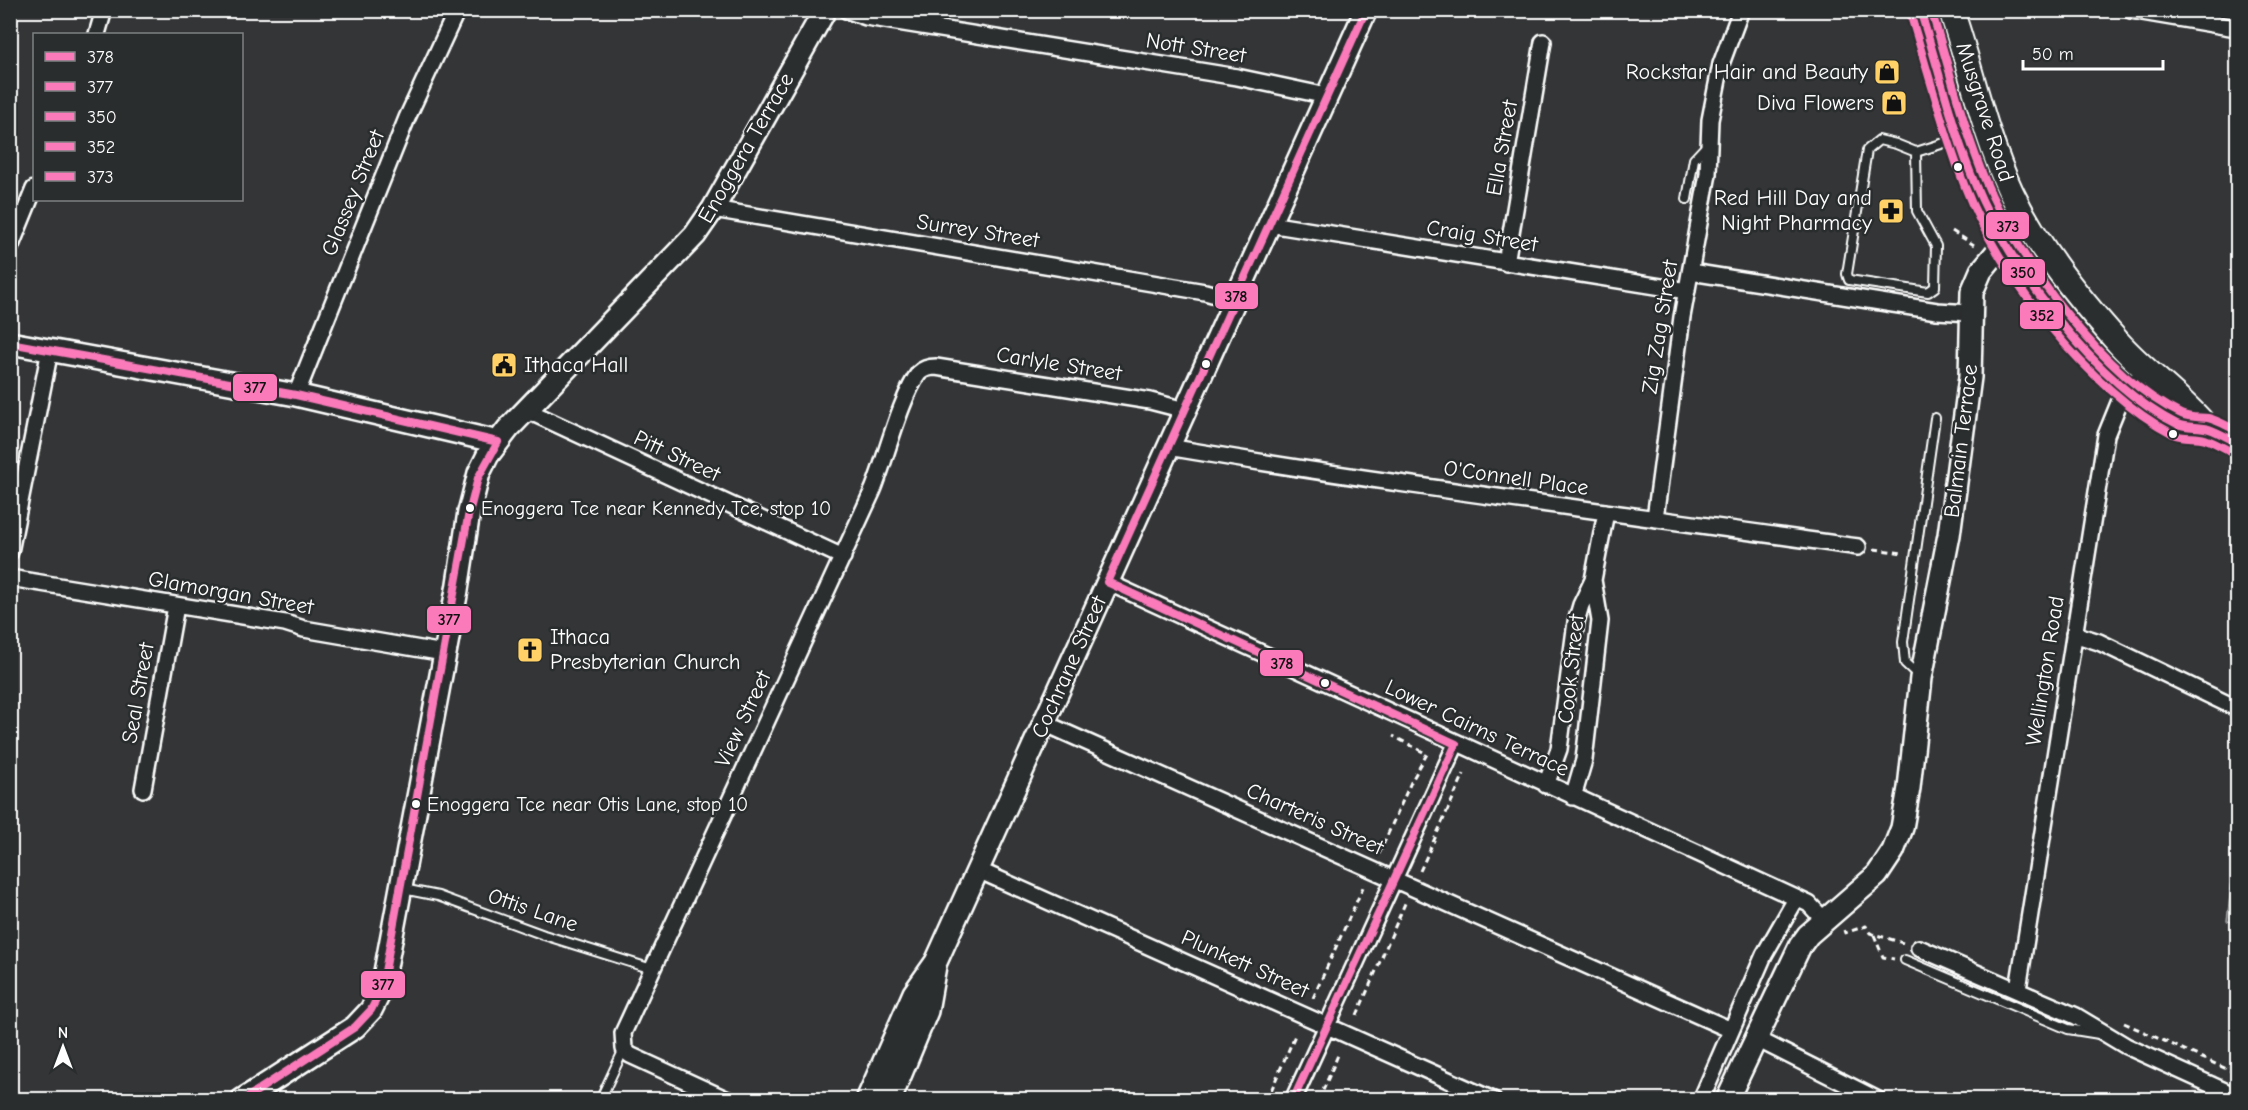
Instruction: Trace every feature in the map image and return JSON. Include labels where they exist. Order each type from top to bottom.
[{"type":"main road","name":"Musgrave Road","points":[[1920,10],[1975,184],[2004,242],[2031,284],[2057,318],[2107,372],[2128,391],[2179,425],[2208,429],[2238,442]]},
{"type":"main road","name":"Musgrave Road","points":[[1951,10],[1987,130],[2012,193],[2025,218],[2071,287],[2145,370],[2190,406],[2208,429]]},
{"type":"street","points":[[97,33],[104,10]]},
{"type":"street","name":"Glassey Street","points":[[296,395],[407,118],[457,10]]},
{"type":"street","name":"Enoggera Terrace","points":[[242,1100],[355,1027],[371,1010],[382,988],[474,488],[488,455],[592,339],[695,235],[713,209],[825,10]]},
{"type":"street","name":"Nott Street","points":[[846,10],[866,17],[1237,77],[1327,96]]},
{"type":"street","name":"Cochrane Street","points":[[867,1100],[914,993],[936,962],[1366,10]]},
{"type":"street","name":"Zig Zag Street","points":[[1655,518],[1687,291],[1708,174],[1710,120],[1721,64],[1741,10]]},
{"type":"street","points":[[2130,10],[2230,27]]},
{"type":"street","name":"Ella Street","points":[[1506,263],[1544,42]]},
{"type":"street","points":[[10,248],[33,191]]},
{"type":"street","name":"Surrey Street","points":[[713,209],[1205,292],[1234,300]]},
{"type":"street","name":"Balmain Terrace","points":[[1726,1100],[1795,955],[1808,935],[1833,922],[1877,875],[1898,841],[1909,788],[1921,678],[1953,505],[1970,377],[1971,300],[1977,278],[2025,218]]},
{"type":"street","name":"Craig Street","points":[[1269,224],[1687,291]]},
{"type":"street","points":[[1691,272],[1937,311],[1971,313]]},
{"type":"street","points":[[10,343],[296,395],[498,442]]},
{"type":"street","points":[[10,552],[50,350]]},
{"type":"street","name":"Carlyle Street","points":[[925,369],[936,367],[978,373],[1150,401],[1185,410]]},
{"type":"street","name":"View Street","points":[[624,1049],[623,1033],[843,557],[873,490],[899,417],[919,374],[925,369]]},
{"type":"street","name":"Wellington Road","points":[[2018,989],[2106,435],[2110,420],[2128,391],[2145,370]]},
{"type":"street","name":"Pitt Street","points":[[526,410],[843,557]]},
{"type":"street","name":"O'Connell Place","points":[[1168,447],[1476,496],[1655,518],[1857,547]]},
{"type":"street","name":"Cook Street","points":[[1546,785],[1559,749],[1576,622],[1593,580],[1605,512]]},
{"type":"street","name":"Glamorgan Street","points":[[10,578],[285,623],[304,629],[444,653]]},
{"type":"street","name":"Cook Street","points":[[1573,797],[1584,760],[1600,621],[1593,580]]},
{"type":"street","name":"Lower Cairns Terrace","points":[[1107,582],[1809,904],[1833,922]]},
{"type":"street","name":"Seal Street","points":[[143,789],[176,606]]},
{"type":"street","points":[[2074,634],[2099,642],[2238,708]]},
{"type":"street","name":"Charteris Street","points":[[1044,723],[1731,1030]]},
{"type":"street","points":[[1293,1100],[1392,878],[1456,744]]},
{"type":"street","name":"Plunkett Street","points":[[978,870],[1493,1100]]},
{"type":"street","points":[[1701,1100],[1764,955],[1796,899]]},
{"type":"street","points":[[1919,948],[2018,989],[2076,1016],[2106,1035],[2238,1096]]},
{"type":"street","name":"Cochrane Street","points":[[890,1100],[929,1004],[936,962]]},
{"type":"street","points":[[1755,1038],[1878,1100]]},
{"type":"street","points":[[624,1049],[634,1057],[728,1100]]},
{"type":"lane","points":[[1916,152],[1917,211],[1936,246],[1935,287],[1928,292],[1849,280],[1847,274],[1867,150],[1879,140],[1916,152],[1959,139]]},
{"type":"lane","points":[[1687,199],[1694,159],[1709,144]]},
{"type":"lane","name":"Balmain Terrace","points":[[1921,678],[1905,663],[1903,642],[1935,418]]},
{"type":"lane","name":"Ottis Lane","points":[[401,889],[438,896],[544,935],[652,969]]},
{"type":"lane","points":[[1905,960],[2068,1029],[2106,1035]]},
{"type":"lane","points":[[600,1100],[624,1049]]},
{"type":"path","points":[[1952,231],[1974,245]]},
{"type":"path","points":[[1857,547],[1909,554]]},
{"type":"path","points":[[1379,854],[1411,782],[1427,754],[1393,736]]},
{"type":"path","points":[[1420,871],[1464,774]]},
{"type":"path","points":[[1313,998],[1364,885]]},
{"type":"path","points":[[1357,1015],[1406,901]]},
{"type":"path","points":[[1833,922],[1845,933],[1866,926],[1874,935],[1883,957],[1905,960]]},
{"type":"path","points":[[1874,935],[1919,948]]},
{"type":"path","points":[[2119,1021],[2238,1074]]},
{"type":"path","points":[[1267,1100],[1296,1033]]},
{"type":"path","points":[[1319,1100],[1338,1055]]},
{"type":"shaded area","points":[[2237,839],[2238,923],[2227,921]]},
{"type":"tunnel","points":[[2200,1100],[2238,1075]]},
{"type":"transit line","name":"378","points":[[1107,582],[1366,10]]},
{"type":"transit line","name":"350","points":[[1920,10],[1975,184],[1990,217],[2032,286],[2086,352],[2146,406],[2177,424],[2209,429],[2238,443]]},
{"type":"transit line","name":"373","points":[[1931,10],[1963,118],[1985,180],[2018,245],[2041,279],[2093,345],[2151,397],[2184,415],[2212,419],[2238,431]]},
{"type":"transit line","name":"352","points":[[1910,13],[1965,187],[1980,221],[2023,292],[2079,360],[2110,390],[2142,415],[2173,434],[2205,439],[2234,453]]},
{"type":"transit line","name":"377","points":[[10,343],[296,395],[498,442]]},
{"type":"transit line","name":"377","points":[[243,1100],[355,1027],[371,1010],[382,988],[468,517],[478,478],[498,442]]},
{"type":"transit line","name":"378","points":[[1107,582],[1456,744]]},
{"type":"transit line","name":"378","points":[[1293,1100],[1456,744]]},
{"type":"place","name":"Rockstar Hair and Beauty","points":[[1887,72]]},
{"type":"place","name":"Diva Flowers","points":[[1894,103]]},
{"type":"place","name":"Red Hill Day and Night Pharmacy","points":[[1891,211]]},
{"type":"place","name":"Ithaca Hall","points":[[504,365]]},
{"type":"place","name":"Enoggera Tce near Kennedy Tce, stop 10","points":[[470,508]]},
{"type":"place","name":"Ithaca Presbyterian Church","points":[[530,650]]},
{"type":"place","name":"Enoggera Tce near Otis Lane, stop 10","points":[[416,804]]}]
